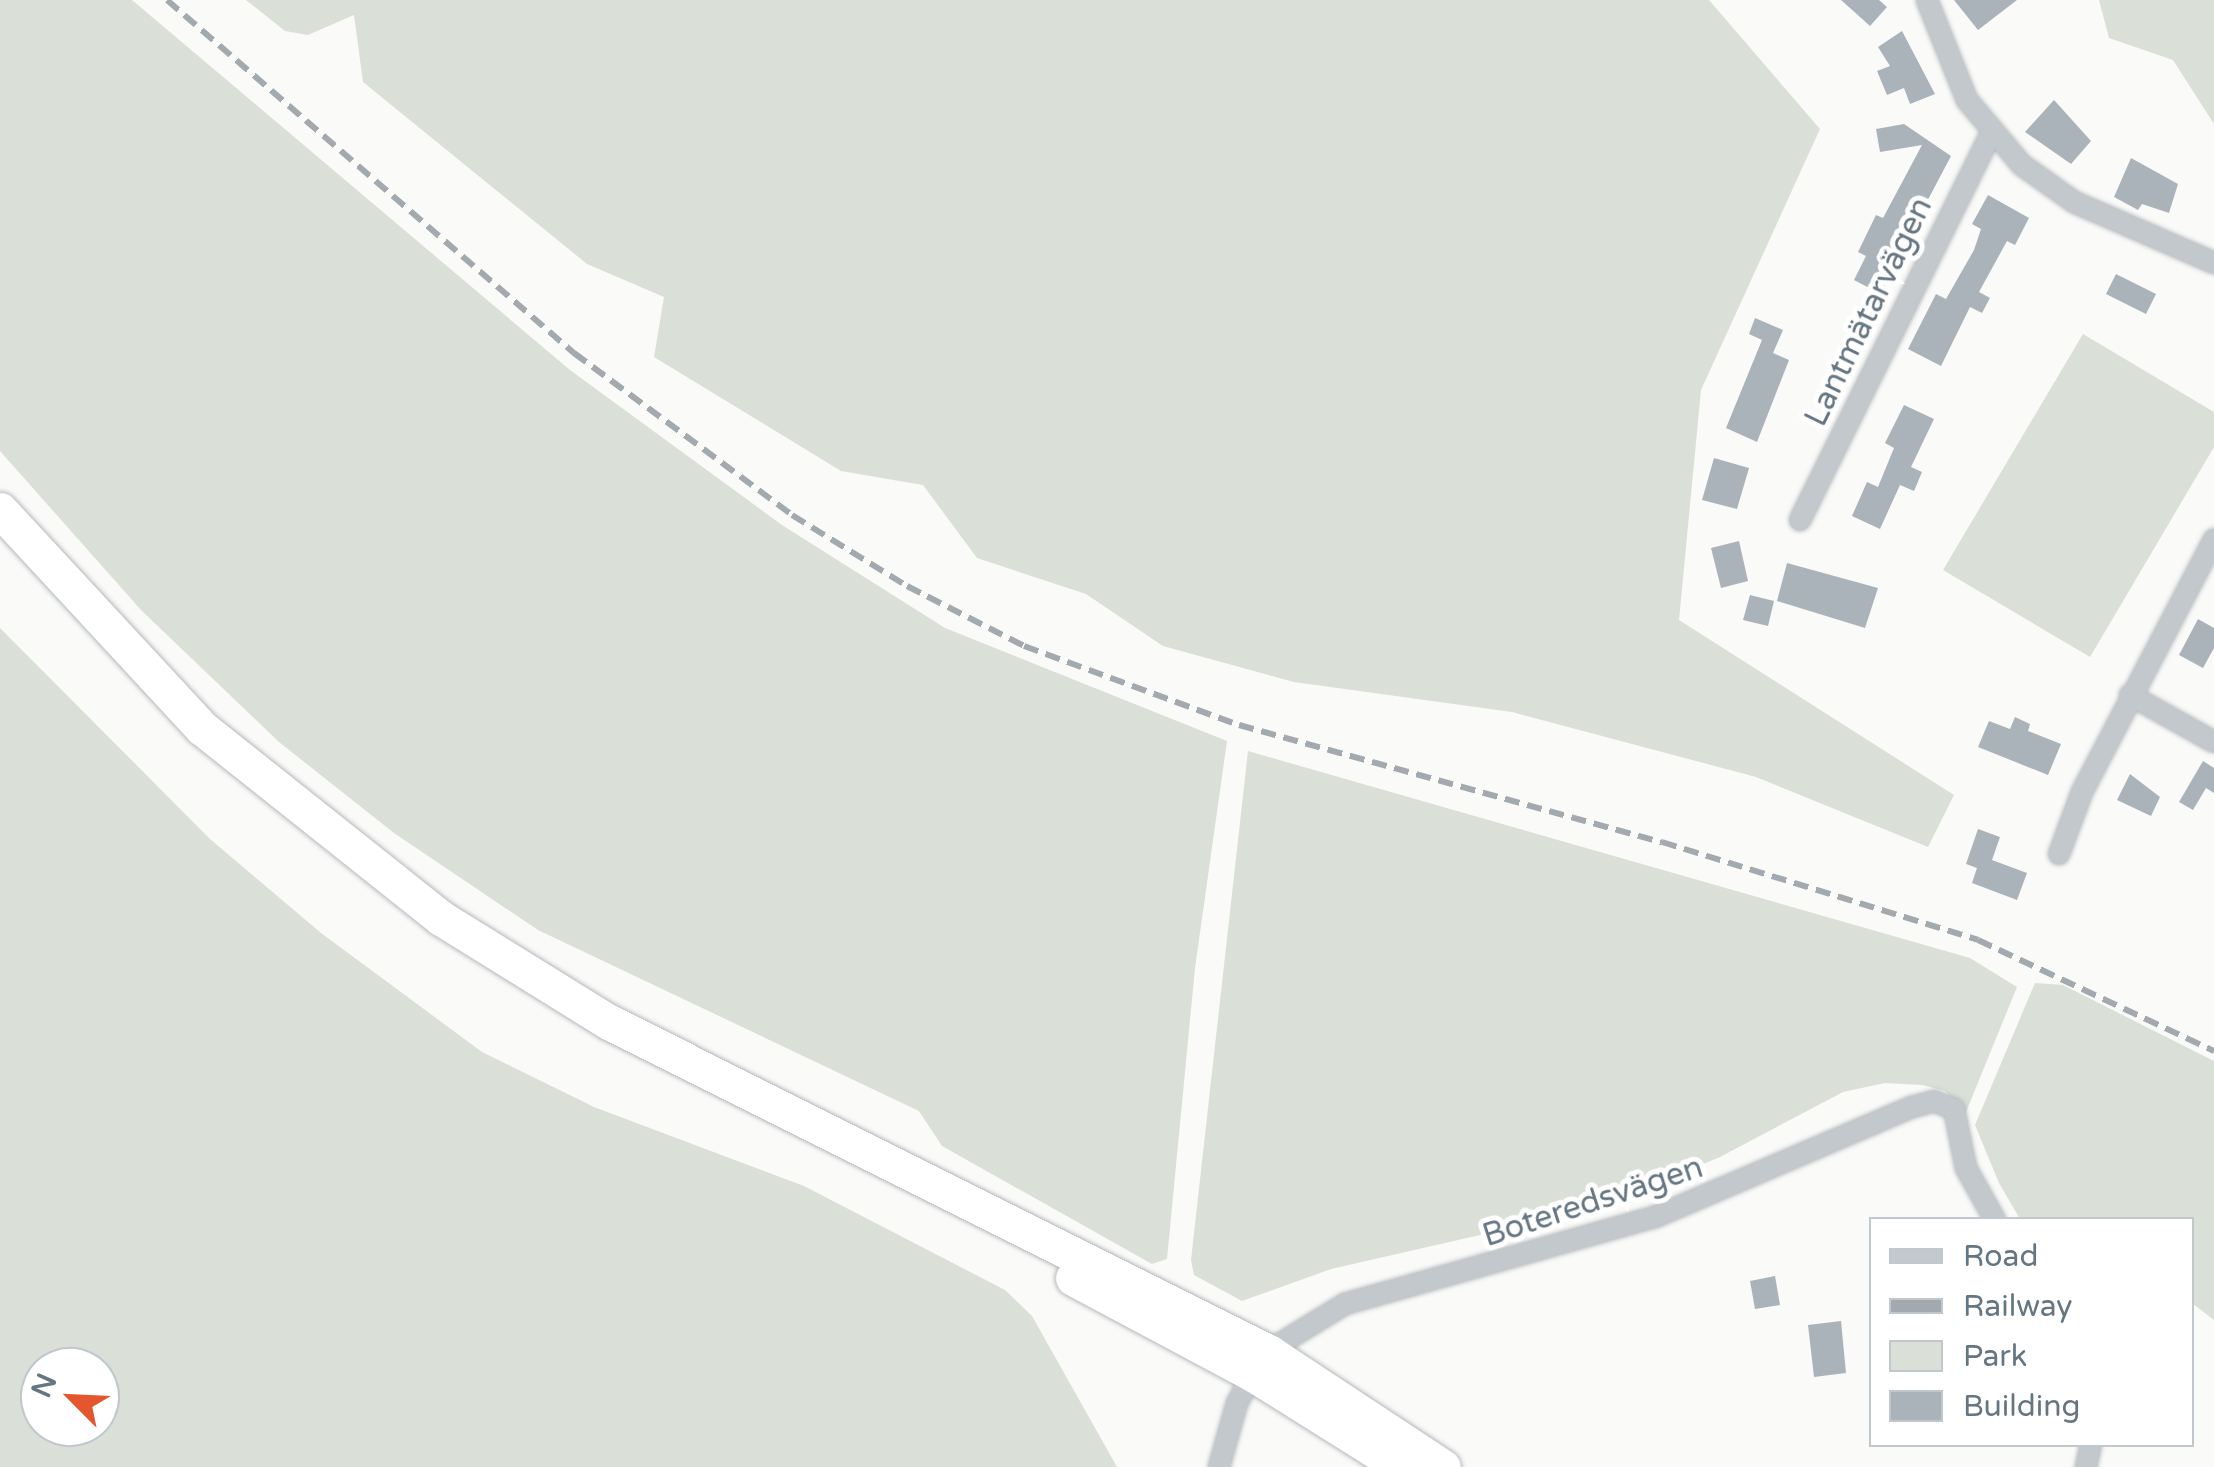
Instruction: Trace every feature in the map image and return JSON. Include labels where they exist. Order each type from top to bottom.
[{"type":"highway","points":[[0,510],[202,728],[364,863],[457,929],[609,1022],[1262,1364],[1442,1467]]},
{"type":"highway","points":[[0,538],[192,743],[354,878],[433,934],[601,1039],[1262,1364],[1402,1467]]},
{"type":"street","points":[[1926,0],[1967,100],[2022,165],[2074,202],[2214,264]]},
{"type":"street","name":"Lantmätarvägen","points":[[1800,520],[1992,131]]},
{"type":"street","points":[[2059,854],[2130,695],[2214,539]]},
{"type":"street","points":[[2130,695],[2214,742]]},
{"type":"street","name":"Boteredsvägen","points":[[1262,1364],[1346,1304],[1655,1216],[1934,1101],[1954,1109],[1966,1168],[1993,1217]]},
{"type":"street","points":[[1219,1467],[1236,1403],[1262,1364]]},
{"type":"green space","points":[[0,0],[132,0],[570,370],[782,525],[945,628],[1227,741],[1195,968],[1167,1259],[1152,1264],[942,1146],[919,1111],[538,930],[394,833],[279,742],[141,610],[0,451]]},
{"type":"green space","points":[[246,0],[1709,0],[1820,129],[1701,390],[1679,620],[1954,795],[1928,847],[1756,777],[1512,712],[1294,682],[1163,646],[1086,594],[977,558],[923,485],[841,471],[654,357],[664,297],[587,264],[363,82],[354,15],[308,35],[285,31]]},
{"type":"green space","points":[[2099,0],[2214,0],[2214,124],[2173,60],[2109,38]]},
{"type":"green space","points":[[2083,334],[2214,412],[2214,447],[2090,657],[1943,570]]},
{"type":"green space","points":[[0,628],[210,839],[321,933],[482,1052],[594,1107],[804,1186],[1005,1290],[1032,1316],[1117,1467],[0,1467]]},
{"type":"green space","points":[[1248,751],[1970,958],[2017,987],[1966,1112],[1945,1091],[1922,1085],[1885,1083],[1843,1092],[1720,1157],[1598,1208],[1331,1269],[1242,1301],[1194,1275],[1191,1260]]},
{"type":"green space","points":[[2035,983],[2063,985],[2214,1061],[2214,1320],[2194,1305],[2194,1217],[2019,1217],[1999,1183],[1975,1125]]},
{"type":"building","points":[[1841,0],[1879,0],[1887,7],[1870,26]]},
{"type":"building","points":[[1954,0],[2017,0],[1978,30]]},
{"type":"building","points":[[1902,31],[1935,94],[1910,104],[1904,88],[1887,95],[1877,71],[1890,66],[1878,47]]},
{"type":"building","points":[[2054,100],[2091,141],[2071,164],[2025,132]]},
{"type":"building","points":[[1904,124],[1951,156],[1922,211],[1914,206],[1881,275],[1888,279],[1881,294],[1854,280],[1866,256],[1858,252],[1876,215],[1883,218],[1922,145],[1880,152],[1876,129]]},
{"type":"building","points":[[2131,158],[2178,184],[2169,213],[2142,204],[2138,210],[2114,197]]},
{"type":"building","points":[[1988,195],[2029,218],[2015,245],[2007,241],[1979,292],[1990,298],[1982,313],[1970,307],[1941,366],[1908,349],[1936,294],[1946,299],[1974,250],[1981,229],[1972,224]]},
{"type":"building","points":[[2116,274],[2156,294],[2146,314],[2106,294]]},
{"type":"building","points":[[1755,318],[1783,330],[1773,353],[1789,360],[1757,442],[1726,428],[1762,340],[1749,334]]},
{"type":"building","points":[[1904,405],[1934,419],[1911,467],[1922,472],[1914,491],[1900,485],[1880,529],[1852,516],[1867,482],[1878,487],[1894,448],[1885,443]]},
{"type":"building","points":[[1714,458],[1749,468],[1737,509],[1702,500]]},
{"type":"building","points":[[1739,541],[1748,581],[1721,588],[1711,548]]},
{"type":"building","points":[[1787,563],[1878,588],[1865,628],[1777,601]]},
{"type":"building","points":[[1750,595],[1774,601],[1768,626],[1743,620]]},
{"type":"building","points":[[2198,619],[2214,628],[2214,648],[2203,668],[2179,655]]},
{"type":"building","points":[[2015,717],[2030,724],[2028,731],[2061,744],[2048,775],[1978,747],[1989,721],[2010,729]]},
{"type":"building","points":[[2203,761],[2214,768],[2214,793],[2206,788],[2193,810],[2179,802]]},
{"type":"building","points":[[2130,774],[2160,797],[2151,816],[2117,800]]},
{"type":"building","points":[[1978,829],[2000,837],[1992,860],[2027,873],[2017,900],[1972,883],[1977,868],[1966,864]]},
{"type":"building","points":[[1775,1276],[1780,1305],[1755,1309],[1750,1281]]},
{"type":"building","points":[[1841,1321],[1846,1373],[1814,1377],[1808,1325]]},
{"type":"railway","points":[[167,0],[574,353],[792,515],[907,586],[1024,646],[1239,725],[1662,842],[1978,940],[2214,1051]]}]
